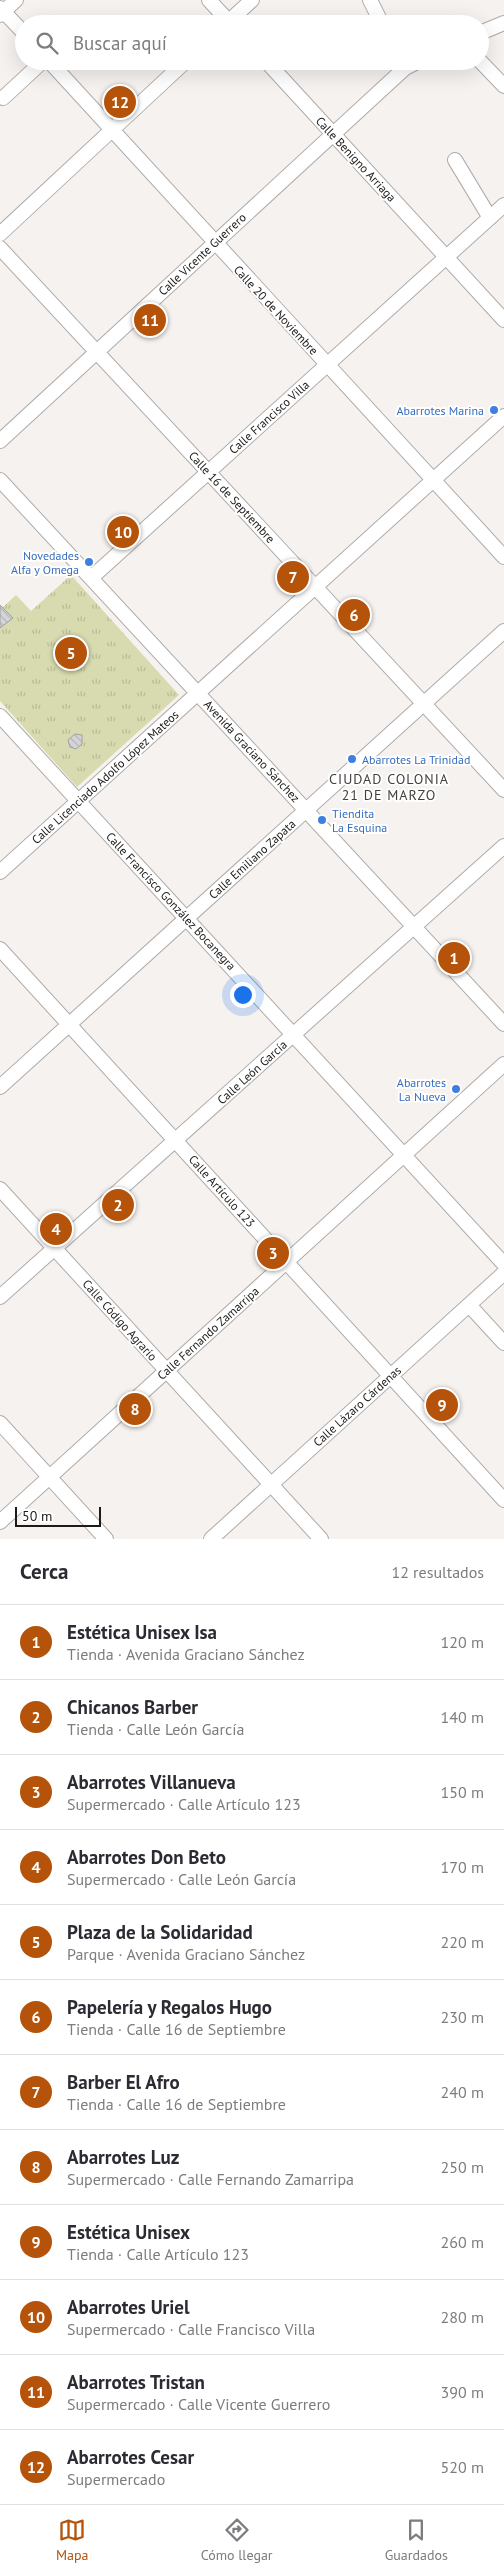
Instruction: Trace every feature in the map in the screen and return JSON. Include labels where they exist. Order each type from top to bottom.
[{"type":"street","points":[[15,25],[1,11],[16,0]]},
{"type":"street","points":[[209,0],[222,15]]},
{"type":"street","points":[[237,15],[252,0]]},
{"type":"street","points":[[370,0],[378,15]]},
{"type":"street","points":[[489,29],[504,23]]},
{"type":"street","points":[[3,98],[33,70]]},
{"type":"street","name":"Calle 20 de Noviembre","points":[[57,70],[504,557]]},
{"type":"street","points":[[0,234],[176,70]]},
{"type":"street","name":"Calle Benigno Arriaga","points":[[274,70],[504,320]]},
{"type":"street","name":"Calle Vicente Guerrero","points":[[0,441],[333,135],[398,70]]},
{"type":"street","points":[[489,70],[504,86]]},
{"type":"street","points":[[455,160],[490,218]]},
{"type":"street","name":"Calle Francisco Villa","points":[[91,578],[504,205]]},
{"type":"street","name":"Calle 16 de Septiembre","points":[[0,248],[504,790]]},
{"type":"street","name":"Calle Licenciado Adolfo López Mateos","points":[[0,872],[504,416]]},
{"type":"street","name":"Avenida Graciano Sánchez","points":[[0,480],[504,1024]]},
{"type":"street","name":"Calle Emiliano Zapata","points":[[0,1087],[504,631]]},
{"type":"street","name":"Calle Francisco González Bocanegra","points":[[0,716],[504,1264]]},
{"type":"street","name":"Calle León García","points":[[0,1298],[504,846]]},
{"type":"street","name":"Calle Artículo 123","points":[[0,949],[504,1500]]},
{"type":"street","name":"Calle Fernando Zamarripa","points":[[0,1522],[504,1064]]},
{"type":"street","name":"Calle Código Agrario","points":[[0,1189],[321,1539]]},
{"type":"street","name":"Calle Lázaro Cárdenas","points":[[210,1539],[504,1274]]},
{"type":"street","points":[[469,1305],[504,1344]]},
{"type":"street","points":[[0,1423],[106,1539]]},
{"type":"green space","points":[[71,575],[179,695],[77,787],[0,701],[0,610],[16,595],[31,611]]},
{"type":"building","points":[[0,605],[13,618],[0,628]]},
{"type":"building","points":[[75,734],[82,735],[82,744],[76,749],[70,747],[68,740]]},
{"type":"place","name":"Abarrotes Cesar","points":[[120,102]]},
{"type":"place","name":"Abarrotes Tristan","points":[[150,320]]},
{"type":"place","name":"Abarrotes Marina","points":[[494,410]]},
{"type":"place","name":"Abarrotes Uriel","points":[[123,532]]},
{"type":"place","name":"Novedades Alfa y Omega","points":[[89,562]]},
{"type":"place","name":"Barber El Afro","points":[[293,577]]},
{"type":"place","name":"Papelería y Regalos Hugo","points":[[354,615]]},
{"type":"place","name":"Plaza de la Solidaridad","points":[[71,653]]},
{"type":"place","name":"Abarrotes La Trinidad","points":[[352,759]]},
{"type":"place","name":"Tiendita La Esquina","points":[[322,820]]},
{"type":"place","name":"Estética Unisex Isa","points":[[454,958]]},
{"type":"place","name":"Abarrotes La Nueva","points":[[456,1089]]},
{"type":"place","name":"Chicanos Barber","points":[[118,1205]]},
{"type":"place","name":"Abarrotes Don Beto","points":[[56,1229]]},
{"type":"place","name":"Abarrotes Villanueva","points":[[273,1253]]},
{"type":"place","name":"Estética Unisex","points":[[442,1405]]},
{"type":"place","name":"Abarrotes Luz","points":[[135,1409]]},
{"type":"district","name":"CIUDAD COLONIA 21 DE MARZO","points":[[389,788]]}]
